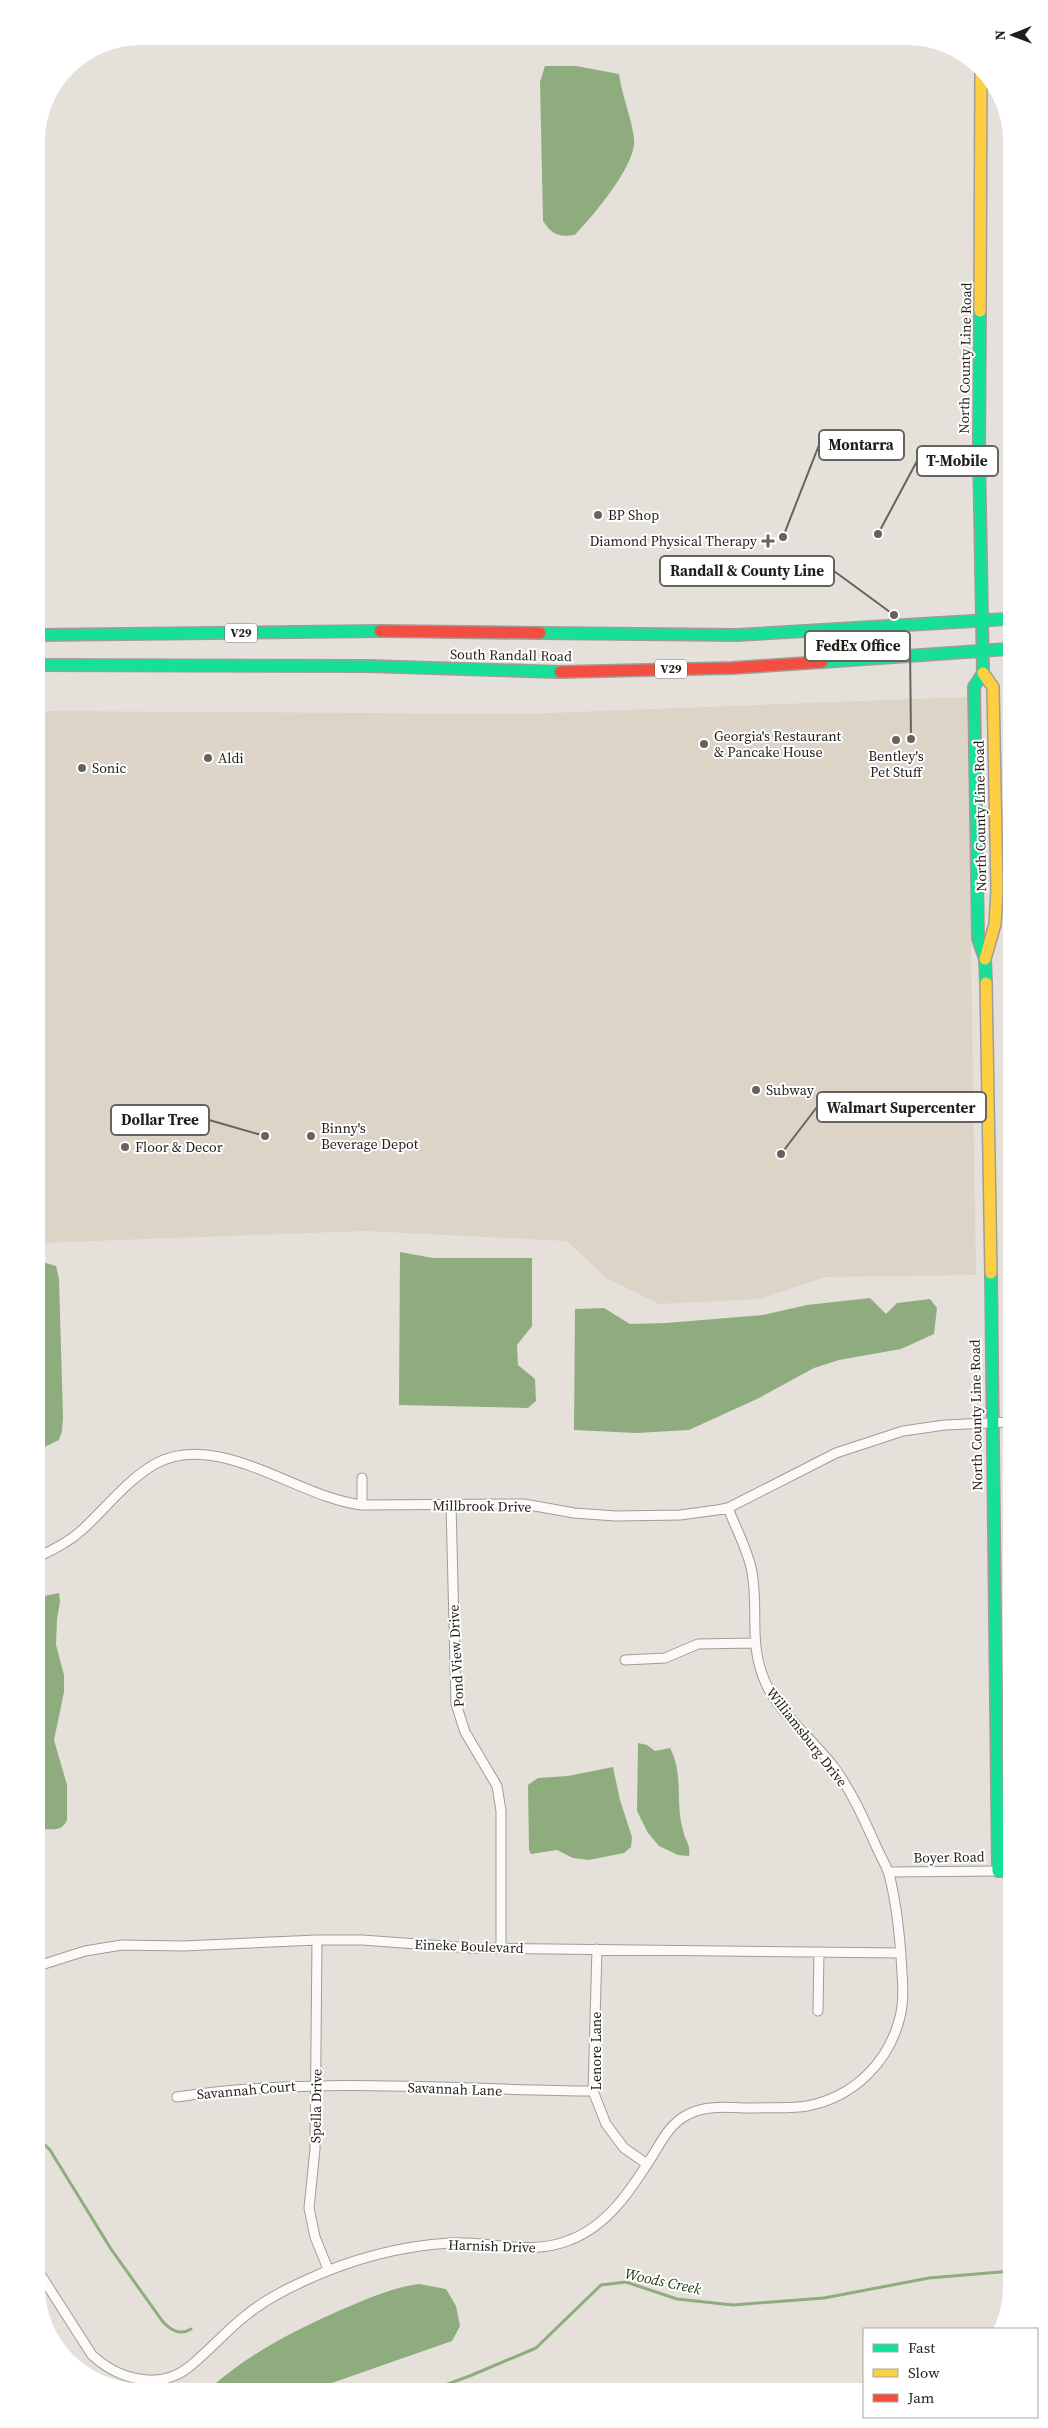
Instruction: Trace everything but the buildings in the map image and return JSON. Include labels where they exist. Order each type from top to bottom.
[{"type":"street","name":"North County Line Road","points":[[981,80],[979,452],[983,673],[974,687],[974,696],[978,939],[985,959],[998,1871]]},
{"type":"street","name":"South Randall Road","points":[[45,635],[368,631],[737,635],[1003,619]]},
{"type":"street","name":"South Randall Road","points":[[45,665],[368,666],[537,672],[732,668],[1003,649]]},
{"type":"street","name":"North County Line Road","points":[[983,673],[993,687],[994,822],[998,887],[994,937],[985,959]]},
{"type":"street","name":"Millbrook Drive","points":[[45,1553],[81,1531],[130,1483],[155,1464],[178,1457],[224,1457],[335,1500],[362,1505],[524,1504],[574,1513],[616,1516],[680,1515],[728,1508],[836,1453],[903,1431],[945,1425],[1003,1422]]},
{"type":"street","points":[[362,1478],[362,1505]]},
{"type":"street","name":"Pond View Drive","points":[[451,1505],[455,1695],[458,1712],[465,1732],[496,1786],[501,1821],[500,1947]]},
{"type":"street","name":"Williamsburg Drive","points":[[728,1508],[751,1569],[754,1643],[760,1666],[770,1690],[837,1771],[858,1807],[889,1872]]},
{"type":"street","points":[[625,1660],[664,1658],[698,1644],[754,1643]]},
{"type":"street","name":"Boyer Road","points":[[889,1872],[1003,1871]]},
{"type":"street","name":"Harnish Drive","points":[[45,2282],[92,2355],[103,2365],[126,2377],[155,2379],[168,2377],[187,2369],[246,2315],[272,2296],[328,2269],[383,2253],[448,2243],[533,2248],[565,2242],[586,2232],[612,2212],[630,2191],[675,2123],[688,2114],[718,2107],[807,2106],[839,2095],[860,2081],[883,2058],[897,2028],[903,2001],[899,1926],[889,1872]]},
{"type":"street","name":"Eineke Boulevard","points":[[45,1965],[85,1951],[122,1945],[183,1946],[317,1940],[500,1947],[901,1953]]},
{"type":"street","name":"Spella Drive","points":[[317,1940],[315,2149],[309,2208],[315,2237],[328,2269]]},
{"type":"street","name":"Lenore Lane","points":[[597,1949],[593,2091],[606,2124],[624,2148],[647,2164]]},
{"type":"street","points":[[818,2011],[819,1952]]},
{"type":"street","name":"Savannah Lane","points":[[316,2084],[593,2091]]},
{"type":"street","name":"Savannah Court","points":[[177,2097],[211,2092],[316,2084]]},
{"type":"shaded area","points":[[545,66],[576,66],[619,74],[633,130],[633,149],[622,175],[592,216],[575,235],[565,236],[556,234],[543,221],[540,82]]},
{"type":"shaded area","points":[[967,697],[976,1275],[825,1277],[760,1299],[659,1304],[606,1278],[567,1241],[365,1231],[45,1243],[45,711],[523,714]]},
{"type":"shaded area","points":[[400,1252],[433,1258],[532,1258],[532,1326],[517,1345],[518,1365],[535,1379],[536,1401],[528,1408],[399,1405]]},
{"type":"shaded area","points":[[45,1263],[56,1266],[59,1279],[63,1417],[59,1440],[45,1447]]},
{"type":"shaded area","points":[[870,1298],[886,1314],[897,1303],[930,1299],[937,1308],[934,1334],[901,1349],[839,1360],[814,1368],[759,1398],[689,1430],[636,1433],[574,1430],[575,1309],[604,1308],[630,1324],[666,1323],[763,1315],[807,1305]]},
{"type":"shaded area","points":[[59,1593],[60,1602],[56,1645],[64,1675],[64,1692],[54,1740],[67,1785],[67,1820],[59,1828],[53,1829],[45,1829],[45,1596]]},
{"type":"shaded area","points":[[638,1743],[647,1745],[655,1751],[670,1748],[677,1768],[681,1820],[689,1845],[689,1856],[678,1855],[659,1846],[648,1833],[637,1811]]},
{"type":"shaded area","points":[[613,1767],[620,1800],[632,1837],[631,1847],[624,1853],[589,1860],[573,1858],[557,1850],[531,1854],[529,1850],[528,1785],[538,1778],[568,1776]]},
{"type":"shaded area","points":[[419,2284],[446,2289],[456,2306],[460,2326],[452,2341],[332,2383],[217,2383],[272,2344],[306,2326],[343,2309],[399,2288]]},
{"type":"waterway","points":[[45,2145],[50,2150],[111,2249],[163,2322],[179,2332],[191,2329]]},
{"type":"waterway","name":"Woods Creek","points":[[451,2383],[536,2348],[601,2285],[626,2282],[677,2299],[733,2305],[824,2298],[929,2278],[1003,2272]]},
{"type":"traffic: fast","points":[[980,311],[979,452],[983,673],[974,687],[978,939],[985,959],[986,983]]},
{"type":"traffic: fast","points":[[540,633],[737,635],[1003,619]]},
{"type":"traffic: fast","points":[[45,635],[380,631]]},
{"type":"traffic: fast","points":[[822,662],[1003,649]]},
{"type":"traffic: fast","points":[[45,665],[368,666],[560,672]]},
{"type":"traffic: fast","points":[[991,1273],[998,1871],[1003,1871]]},
{"type":"traffic: slow","points":[[980,311],[981,80]]},
{"type":"traffic: slow","points":[[983,673],[993,687],[997,890],[995,924],[985,959]]},
{"type":"traffic: slow","points":[[986,983],[991,1273]]},
{"type":"traffic: jam","points":[[380,631],[540,633]]},
{"type":"traffic: jam","points":[[560,672],[732,668],[822,662]]},
{"type":"place","name":"BP Shop","points":[[598,515]]},
{"type":"place","name":"T-Mobile","points":[[878,534]]},
{"type":"place","name":"Montarra","points":[[783,537]]},
{"type":"place","name":"Diamond Physical Therapy","points":[[768,541]]},
{"type":"place","name":"Randall & County Line","points":[[894,615]]},
{"type":"place","name":"FedEx Office","points":[[911,739]]},
{"type":"place","name":"Bentley's Pet Stuff","points":[[896,740]]},
{"type":"place","name":"Georgia's Restaurant & Pancake House","points":[[704,744]]},
{"type":"place","name":"Aldi","points":[[208,758]]},
{"type":"place","name":"Sonic","points":[[82,768]]},
{"type":"place","name":"Subway","points":[[756,1090]]},
{"type":"place","name":"Dollar Tree","points":[[265,1136]]},
{"type":"place","name":"Binny's Beverage Depot","points":[[311,1136]]},
{"type":"place","name":"Floor & Decor","points":[[125,1147]]},
{"type":"place","name":"Walmart Supercenter","points":[[781,1154]]}]
